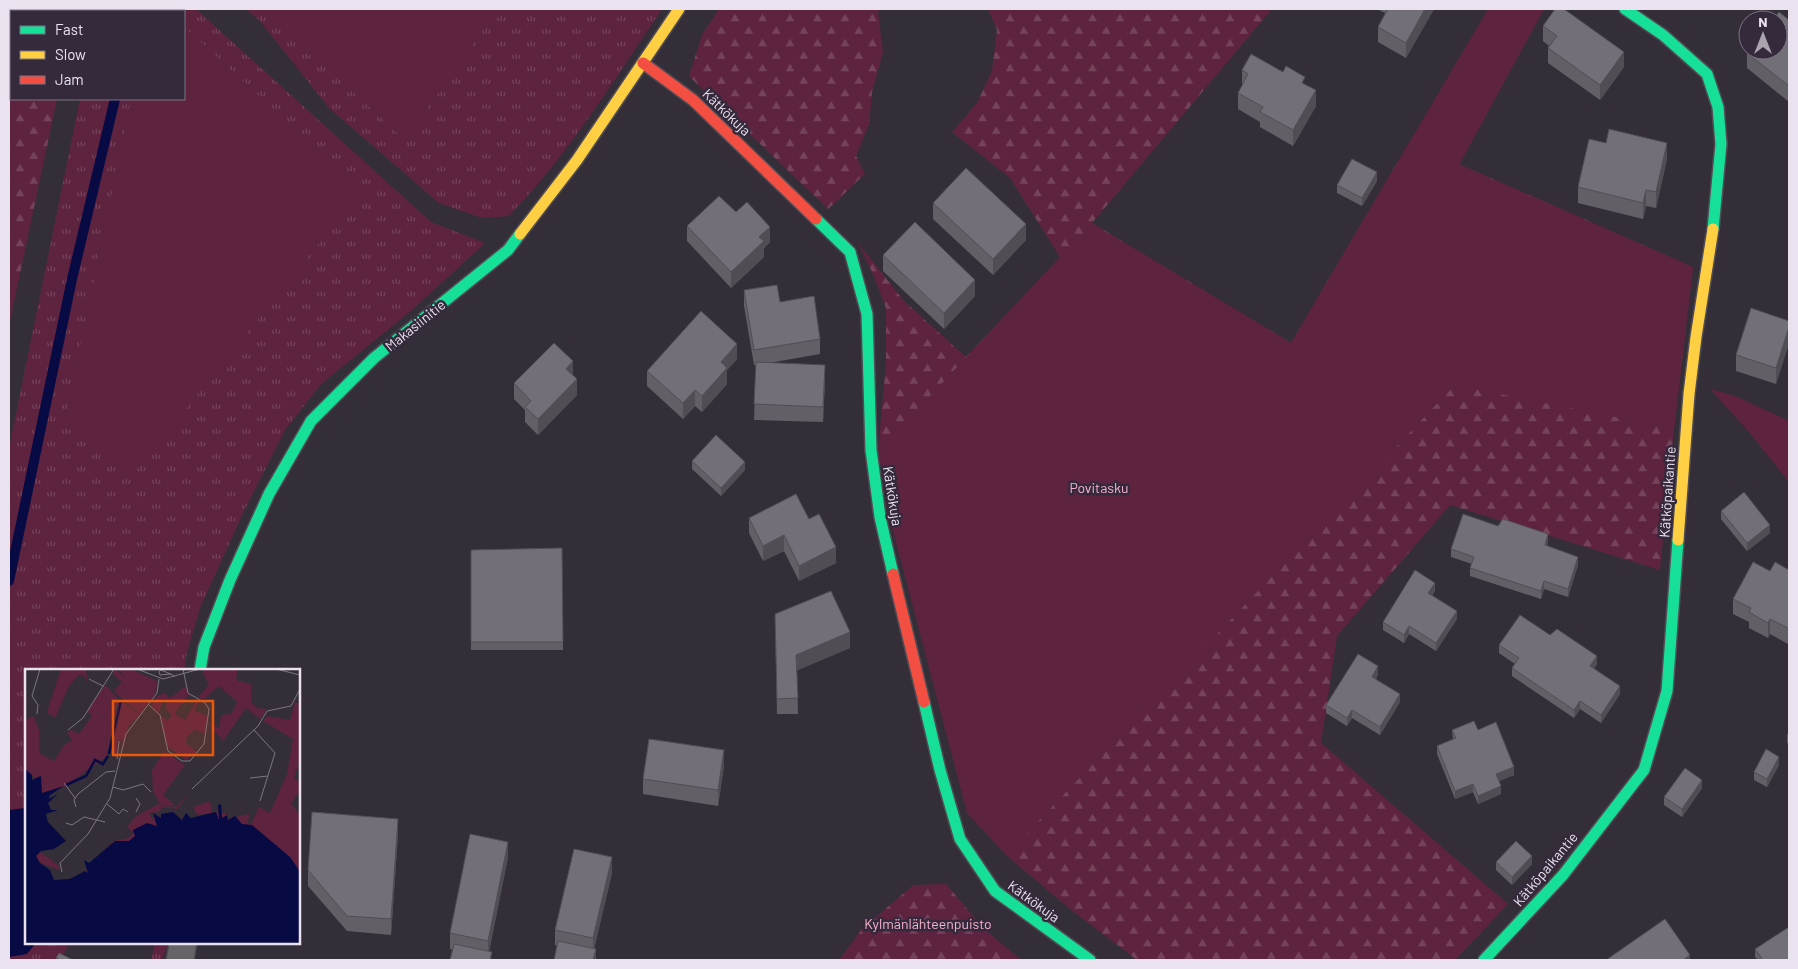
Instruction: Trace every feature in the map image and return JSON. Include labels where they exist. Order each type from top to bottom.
[{"type":"street","name":"Makasiinitie","points":[[200,669],[204,647],[230,580],[269,494],[311,421],[374,358],[508,250],[577,160],[680,9]]},
{"type":"street","name":"Kätköpaikantie","points":[[1484,960],[1563,875],[1644,770],[1667,691],[1689,394],[1715,218],[1721,144],[1718,107],[1707,74],[1663,35],[1625,9]]},
{"type":"street","name":"Kätkökuja","points":[[643,63],[693,100],[850,252],[867,314],[871,450],[880,517],[938,761],[960,839],[995,891],[1090,960]]},
{"type":"street","points":[[180,960],[183,944]]},
{"type":"green space","points":[[9,9],[76,9],[10,10],[10,100],[57,100],[9,326]]},
{"type":"green space","points":[[196,9],[431,222],[485,243],[412,310],[321,384],[285,430],[243,513],[200,608],[187,652],[184,669],[25,669],[25,944],[69,944],[62,958],[66,960],[9,960],[9,448],[80,100],[185,100],[185,10],[98,10]]},
{"type":"green space","points":[[246,9],[662,9],[590,116],[531,192],[509,216],[482,218],[439,203],[329,108],[259,20]]},
{"type":"green space","points":[[264,9],[498,9],[405,140]]},
{"type":"green space","points":[[719,9],[880,9],[878,12],[883,52],[872,92],[869,124],[856,156],[865,174],[828,209],[689,76],[702,35]]},
{"type":"green space","points":[[988,9],[1272,9],[1092,223],[1291,343],[1411,139],[1459,164],[1693,267],[1660,570],[1450,505],[1337,636],[1321,743],[1508,904],[1455,960],[1137,960],[1070,909],[1006,855],[977,805],[878,451],[886,363],[886,308],[873,274],[858,243],[904,301],[966,357],[1060,257],[1010,178],[952,132],[977,103],[992,71],[997,30]]},
{"type":"green space","name":"Povitasku","points":[[1488,9],[1544,9],[1459,165],[1693,267],[1674,429],[1455,385],[1006,855],[967,813],[892,527],[878,451],[1092,224],[1291,343]]},
{"type":"green space","points":[[185,28],[362,190],[137,469],[65,421],[131,100],[185,100]]},
{"type":"green space","points":[[1710,389],[1735,396],[1789,421],[1789,482],[1749,432]]},
{"type":"green space","name":"Kylmänlähteenpuisto","points":[[946,884],[983,928],[1021,960],[839,960],[862,929],[913,885]]},
{"type":"green space","points":[[155,944],[168,944],[162,960],[151,960]]},
{"type":"shaded area","points":[[25,808],[25,944],[35,944],[27,954],[9,957],[9,810]]},
{"type":"building","points":[[1388,9],[1425,9],[1406,43],[1378,27]]},
{"type":"building","points":[[1555,9],[1564,9],[1624,52],[1600,85],[1548,48],[1557,36],[1543,26]]},
{"type":"building","points":[[1788,19],[1789,20],[1789,86],[1756,60],[1788,60]]},
{"type":"building","points":[[1251,54],[1283,72],[1286,66],[1305,77],[1302,83],[1316,90],[1293,130],[1260,112],[1263,107],[1238,93],[1248,74],[1242,70]]},
{"type":"building","points":[[1609,129],[1667,143],[1656,192],[1646,190],[1643,203],[1578,187],[1589,139],[1606,143]]},
{"type":"building","points":[[1352,159],[1377,172],[1362,198],[1337,185]]},
{"type":"building","points":[[966,168],[1026,224],[993,259],[933,203]]},
{"type":"building","points":[[719,196],[736,212],[747,202],[770,227],[759,237],[764,241],[731,272],[687,226]]},
{"type":"building","points":[[915,222],[975,280],[944,313],[883,255]]},
{"type":"building","points":[[777,285],[780,302],[814,296],[820,339],[754,350],[744,290]]},
{"type":"building","points":[[1751,308],[1789,321],[1789,327],[1776,368],[1736,355]]},
{"type":"building","points":[[701,311],[737,344],[721,362],[727,368],[702,396],[695,390],[683,403],[647,371]]},
{"type":"building","points":[[554,343],[573,361],[566,369],[577,379],[538,419],[525,407],[531,401],[514,383]]},
{"type":"building","points":[[756,362],[825,365],[823,407],[754,404]]},
{"type":"building","points":[[716,435],[745,462],[721,488],[692,461]]},
{"type":"building","points":[[1744,492],[1770,525],[1747,543],[1721,511]]},
{"type":"building","points":[[796,494],[809,519],[819,514],[836,547],[799,566],[784,535],[763,546],[749,518]]},
{"type":"building","points":[[1463,514],[1498,526],[1503,519],[1548,534],[1545,545],[1578,557],[1568,589],[1544,581],[1541,591],[1470,568],[1474,557],[1451,549]]},
{"type":"building","points":[[562,548],[563,642],[471,642],[471,550]]},
{"type":"building","points":[[1753,562],[1770,571],[1775,562],[1789,570],[1788,628],[1770,619],[1768,623],[1749,612],[1751,608],[1733,599]]},
{"type":"building","points":[[1415,570],[1435,583],[1428,593],[1457,611],[1436,643],[1409,626],[1404,635],[1383,622]]},
{"type":"building","points":[[831,591],[850,632],[796,655],[798,698],[777,699],[775,614]]},
{"type":"building","points":[[1520,615],[1550,635],[1557,629],[1597,656],[1590,666],[1620,686],[1601,715],[1580,701],[1574,710],[1512,668],[1519,658],[1499,645]]},
{"type":"building","points":[[1358,654],[1378,666],[1372,677],[1400,694],[1380,727],[1352,710],[1347,718],[1326,705]]},
{"type":"building","points":[[1474,721],[1478,730],[1496,722],[1514,767],[1496,774],[1501,786],[1478,796],[1473,784],[1455,791],[1437,746],[1456,738],[1452,730]]},
{"type":"building","points":[[649,739],[724,750],[718,790],[643,779]]},
{"type":"building","points":[[1766,749],[1779,757],[1767,779],[1754,772]]},
{"type":"building","points":[[1685,768],[1702,780],[1682,809],[1664,797]]},
{"type":"building","points":[[312,812],[398,819],[391,919],[347,916],[308,870]]},
{"type":"building","points":[[470,834],[508,842],[488,941],[450,933]]},
{"type":"building","points":[[1516,841],[1532,856],[1512,877],[1496,862]]},
{"type":"building","points":[[574,849],[612,857],[593,938],[555,930]]},
{"type":"building","points":[[1665,919],[1690,955],[1683,960],[1606,960]]},
{"type":"building","points":[[1789,927],[1789,960],[1763,960],[1755,949]]},
{"type":"building","points":[[558,941],[596,949],[593,960],[554,960]]},
{"type":"building","points":[[454,944],[492,952],[490,960],[450,960]]},
{"type":"building","points":[[59,953],[73,960],[60,960],[56,958]]},
{"type":"waterway","points":[[9,581],[72,279],[115,100]]},
{"type":"traffic: fast","points":[[1625,9],[1663,35],[1707,74],[1718,107],[1721,144],[1713,229]]},
{"type":"traffic: fast","points":[[816,219],[850,252],[867,314],[871,450],[880,517],[893,574]]},
{"type":"traffic: fast","points":[[200,669],[204,647],[230,580],[269,494],[311,421],[374,358],[508,250],[520,234]]},
{"type":"traffic: fast","points":[[1484,960],[1563,875],[1644,770],[1667,691],[1678,540]]},
{"type":"traffic: fast","points":[[924,702],[940,770],[960,839],[995,891],[1090,960]]},
{"type":"traffic: slow","points":[[520,234],[577,160],[679,9]]},
{"type":"traffic: slow","points":[[1678,540],[1689,394],[1713,229]]},
{"type":"traffic: jam","points":[[643,63],[693,100],[816,219]]},
{"type":"traffic: jam","points":[[893,574],[924,702]]}]
